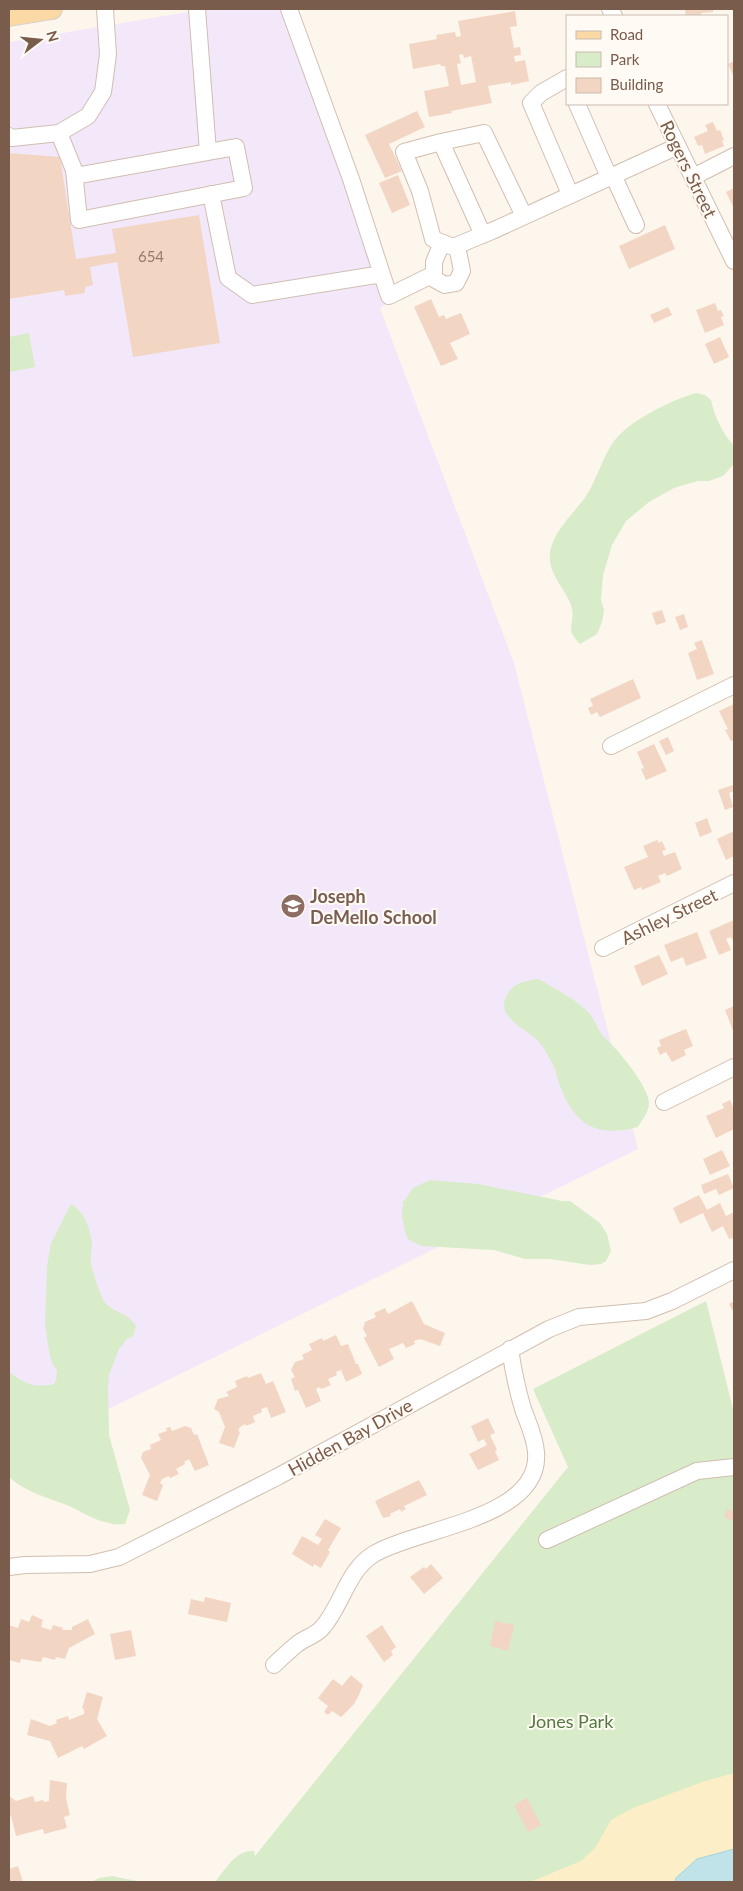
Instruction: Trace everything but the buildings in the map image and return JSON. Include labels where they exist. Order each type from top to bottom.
[{"type":"main road","points":[[9,16],[52,9]]},
{"type":"street","points":[[9,136],[12,138],[59,132],[88,116],[102,92],[108,54],[105,9]]},
{"type":"street","points":[[197,9],[208,152]]},
{"type":"street","points":[[289,9],[351,179],[389,296],[434,274]]},
{"type":"street","points":[[566,80],[541,92],[531,104],[570,194]]},
{"type":"street","points":[[577,105],[636,225]]},
{"type":"street","name":"Rogers Street","points":[[658,105],[734,261]]},
{"type":"street","points":[[59,132],[74,173],[79,220],[244,188],[236,147],[74,173]]},
{"type":"street","points":[[524,216],[484,133],[404,152],[420,191],[433,239],[449,244],[484,235],[678,146]]},
{"type":"street","points":[[441,142],[484,235]]},
{"type":"street","points":[[693,177],[734,156]]},
{"type":"street","points":[[211,194],[228,278],[252,295],[382,274]]},
{"type":"street","points":[[449,244],[462,271],[456,283],[445,285],[434,278],[434,262],[449,244]]},
{"type":"street","points":[[612,746],[734,685]]},
{"type":"street","name":"Ashley Street","points":[[603,948],[734,883]]},
{"type":"street","points":[[664,1102],[734,1067]]},
{"type":"street","name":"Hidden Bay Drive","points":[[9,1567],[90,1564],[119,1557],[277,1477],[549,1329],[574,1319],[646,1311],[687,1294],[734,1270]]},
{"type":"street","points":[[274,1665],[297,1644],[320,1630],[352,1577],[368,1558],[393,1545],[490,1511],[511,1500],[526,1487],[535,1472],[535,1443],[518,1390],[510,1349]]},
{"type":"street","points":[[547,1540],[697,1471],[734,1467]]},
{"type":"shaded area","name":"Joseph DeMello School","points":[[206,9],[283,9],[395,301],[380,308],[514,663],[638,1149],[9,1458],[9,42]]},
{"type":"green space","points":[[29,333],[35,367],[9,372],[9,337]]},
{"type":"green space","points":[[696,393],[705,395],[711,400],[720,424],[734,446],[734,464],[723,476],[709,481],[698,481],[674,488],[649,502],[626,521],[612,545],[603,575],[601,600],[604,610],[602,622],[597,634],[580,644],[575,639],[571,630],[573,615],[571,604],[551,568],[550,552],[556,535],[584,499],[608,451],[619,436],[638,420],[662,406]]},
{"type":"green space","points":[[539,979],[587,1011],[602,1034],[624,1058],[638,1078],[648,1096],[649,1106],[638,1127],[608,1131],[586,1124],[570,1107],[557,1079],[556,1070],[542,1046],[509,1018],[504,1004],[507,995],[513,987],[520,983]]},
{"type":"green space","points":[[430,1180],[478,1184],[570,1201],[600,1223],[607,1234],[611,1251],[606,1261],[601,1264],[590,1265],[550,1259],[525,1259],[494,1250],[421,1246],[408,1239],[406,1235],[402,1217],[403,1202],[413,1188]]},
{"type":"green space","points":[[71,1204],[80,1211],[90,1232],[92,1244],[91,1263],[102,1297],[109,1306],[128,1317],[136,1326],[133,1336],[127,1339],[119,1349],[109,1375],[108,1385],[109,1435],[130,1510],[125,1524],[113,1524],[93,1518],[69,1506],[30,1491],[9,1477],[9,1372],[20,1380],[40,1386],[54,1384],[56,1380],[57,1371],[52,1363],[45,1325],[47,1266],[51,1243]]},
{"type":"green space","name":"Jones Park","points":[[706,1301],[734,1413],[734,1862],[687,1882],[215,1882],[236,1857],[254,1851],[255,1856],[568,1467],[533,1389]]},
{"type":"green space","points":[[112,1876],[142,1882],[91,1882],[99,1878]]},
{"type":"sand","points":[[734,1773],[734,1862],[687,1882],[530,1882],[581,1861],[595,1848],[611,1820],[633,1808],[702,1782]]},
{"type":"water","points":[[734,1849],[734,1882],[675,1882],[676,1878],[697,1859]]},
{"type":"place","name":"Joseph DeMello School","points":[[293,906]]}]
